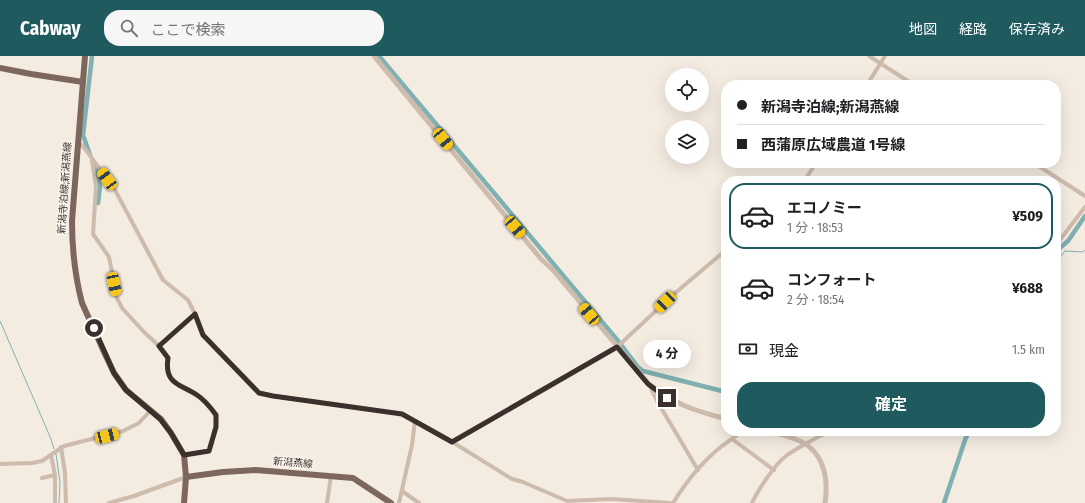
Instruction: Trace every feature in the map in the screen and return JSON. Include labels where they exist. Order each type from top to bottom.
[{"type":"main road","name":"新潟寺泊線;新潟燕線","points":[[85,56],[72,221],[72,246],[82,303],[114,373],[126,390],[160,419],[171,433],[184,455],[186,477],[184,503]]},
{"type":"main road","points":[[0,68],[83,82]]},
{"type":"main road","name":"新潟燕線","points":[[186,477],[248,470],[353,478],[391,503]]},
{"type":"street","points":[[374,56],[541,259],[553,270],[648,384],[659,393],[677,403],[693,410],[721,418]]},
{"type":"street","points":[[869,56],[906,80]]},
{"type":"street","points":[[870,80],[886,56]]},
{"type":"street","points":[[78,143],[83,146],[92,160],[116,190],[163,280],[188,300],[203,335],[259,393],[402,414],[452,442],[512,479],[524,482],[566,502],[611,499],[670,503]]},
{"type":"street","points":[[92,160],[96,188],[93,234],[109,257],[117,298],[122,308],[159,346],[168,358],[167,365],[171,379],[179,386],[197,395],[206,402],[216,415],[216,427],[209,451],[184,455]]},
{"type":"street","points":[[1042,168],[1054,176]]},
{"type":"street","points":[[1061,180],[1085,196]]},
{"type":"street","points":[[1061,238],[1085,207]]},
{"type":"street","points":[[452,442],[617,347],[674,294],[721,254]]},
{"type":"street","points":[[159,346],[195,314]]},
{"type":"street","points":[[648,384],[698,470]]},
{"type":"street","points":[[0,464],[32,464],[42,461],[60,448],[71,443],[123,431],[139,423],[150,411]]},
{"type":"street","points":[[399,503],[416,421]]},
{"type":"street","points":[[673,503],[683,487],[698,470],[721,447],[736,436]]},
{"type":"street","points":[[787,436],[795,438],[814,452],[824,471],[827,484],[825,503]]},
{"type":"street","points":[[752,503],[757,492],[785,457],[820,436]]},
{"type":"street","points":[[732,439],[774,470]]},
{"type":"street","points":[[60,448],[65,473],[66,503]]},
{"type":"street","points":[[52,455],[55,475],[56,503]]},
{"type":"street","points":[[42,478],[55,475]]},
{"type":"street","points":[[327,503],[331,476]]},
{"type":"street","points":[[109,503],[134,496],[186,477]]},
{"type":"street","points":[[402,491],[419,503]]},
{"type":"waterway","points":[[90,155],[83,135],[92,56]]},
{"type":"waterway","points":[[379,56],[619,342],[638,367],[643,371],[721,391]]},
{"type":"waterway","points":[[93,161],[100,186],[98,203]]},
{"type":"waterway","points":[[1061,247],[1068,241],[1085,216]]},
{"type":"waterway","points":[[1061,256],[1065,251],[1083,252],[1085,250]]},
{"type":"waterway","points":[[0,321],[54,449]]},
{"type":"waterway","points":[[944,503],[967,436]]},
{"type":"waterway","points":[[56,454],[60,482],[59,503]]},
{"type":"route","points":[[94,328],[114,373],[126,390],[160,419],[171,433],[184,455],[209,451],[216,427],[216,415],[206,402],[197,395],[179,386],[171,379],[167,365],[168,358],[159,346],[195,314],[203,335],[259,393],[402,414],[452,442],[617,347],[648,384],[667,398]]}]
